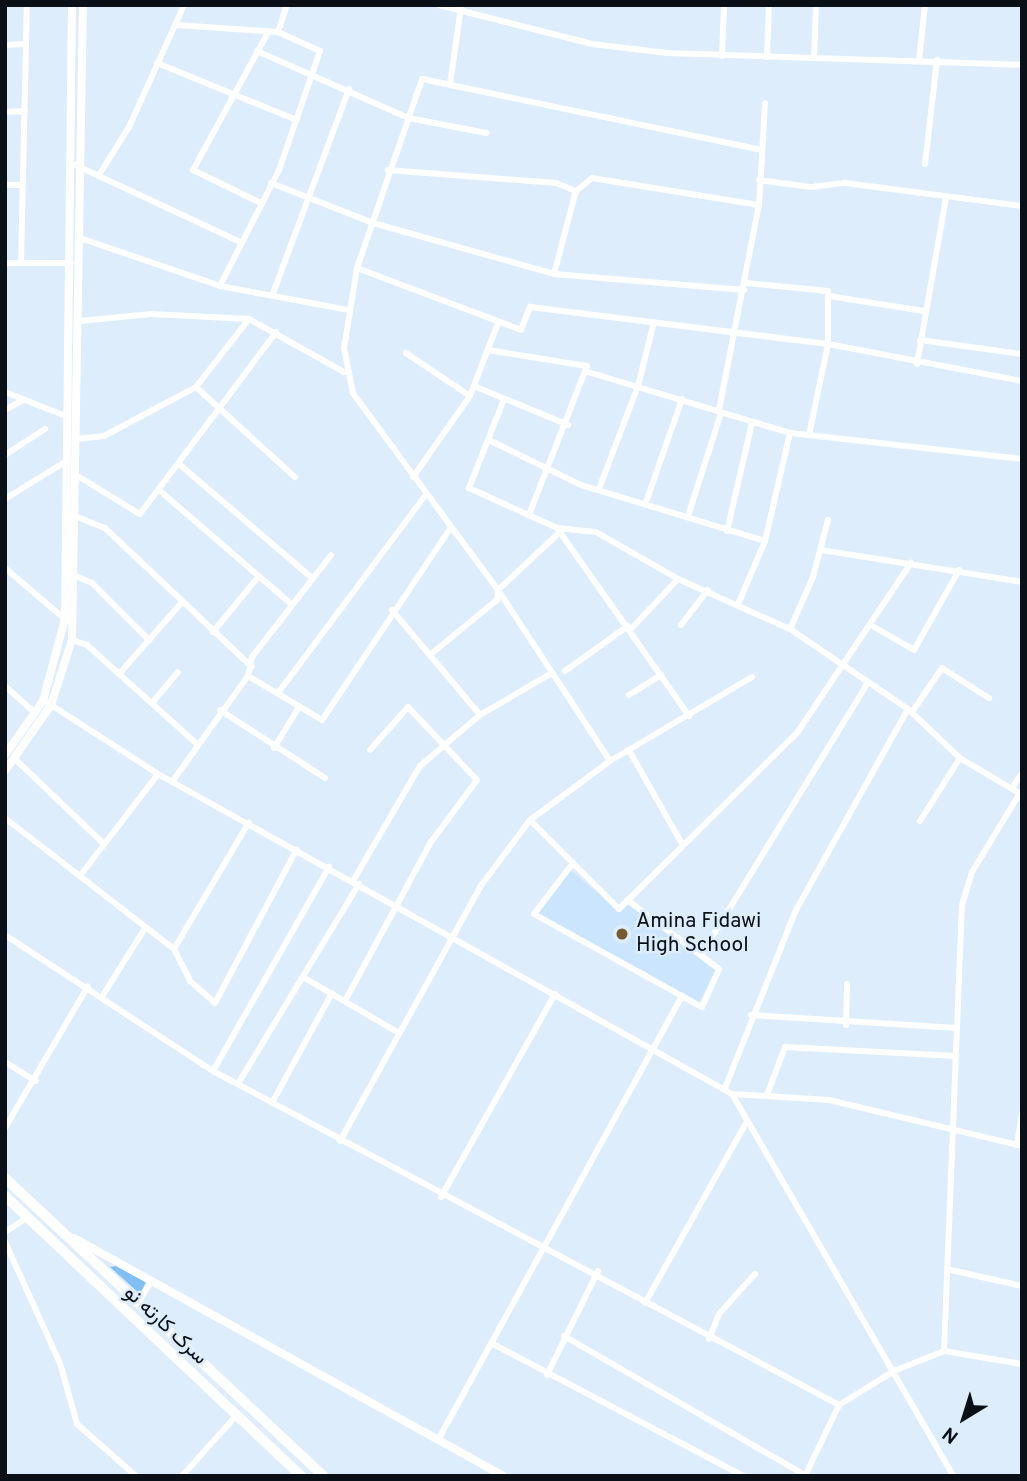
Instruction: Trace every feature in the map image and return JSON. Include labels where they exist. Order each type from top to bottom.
[{"type":"highway","name":"سرک کارته نو","points":[[5,1178],[323,1476]]},
{"type":"highway","name":"سرک کارته نو","points":[[5,1196],[301,1476]]},
{"type":"highway","points":[[94,1280],[102,1267]]},
{"type":"main road","points":[[7,749],[47,703],[65,619],[65,462],[76,182],[72,5]]},
{"type":"main road","points":[[76,164],[83,5]]},
{"type":"main road","points":[[5,771],[15,759],[47,703],[72,640],[80,321],[80,239],[76,182]]},
{"type":"main road","points":[[65,1232],[503,1476]]},
{"type":"street","points":[[21,264],[27,5]]},
{"type":"street","points":[[99,175],[129,127],[184,5]]},
{"type":"street","points":[[278,32],[287,5]]},
{"type":"street","points":[[722,57],[724,5]]},
{"type":"street","points":[[767,57],[769,5]]},
{"type":"street","points":[[814,58],[816,5]]},
{"type":"street","points":[[919,60],[925,5]]},
{"type":"street","points":[[442,6],[461,8],[592,44],[722,57],[937,60],[1022,65]]},
{"type":"street","points":[[450,84],[461,8]]},
{"type":"street","points":[[176,25],[267,34],[278,32],[320,51],[297,120],[271,183],[238,241],[220,286]]},
{"type":"street","points":[[261,203],[193,170],[267,34]]},
{"type":"street","points":[[5,45],[26,44]]},
{"type":"street","points":[[257,51],[313,72],[408,118],[486,133]]},
{"type":"street","points":[[925,164],[937,60]]},
{"type":"street","points":[[157,63],[297,120]]},
{"type":"street","points":[[610,761],[498,590],[368,418],[344,372],[348,310],[357,268],[388,170],[422,79],[761,150]]},
{"type":"street","points":[[272,296],[310,200],[349,89]]},
{"type":"street","points":[[688,516],[720,411],[745,287],[759,205],[765,103]]},
{"type":"street","points":[[5,112],[25,111]]},
{"type":"street","points":[[76,164],[238,241]]},
{"type":"street","points":[[388,170],[556,183],[576,191]]},
{"type":"street","points":[[554,274],[576,191],[592,178],[759,205]]},
{"type":"street","points":[[759,180],[811,187],[845,183],[1022,206]]},
{"type":"street","points":[[271,183],[373,223],[554,274],[828,290],[828,344],[809,435]]},
{"type":"street","points":[[5,185],[22,185]]},
{"type":"street","points":[[917,364],[924,311],[946,197]]},
{"type":"street","points":[[80,239],[220,286],[348,310]]},
{"type":"street","points":[[5,264],[71,263]]},
{"type":"street","points":[[357,268],[521,330],[530,307],[828,344],[917,364],[1022,381]]},
{"type":"street","points":[[828,296],[924,311]]},
{"type":"street","points":[[80,321],[151,314],[249,319],[344,372]]},
{"type":"street","points":[[76,439],[104,436],[195,387],[249,319]]},
{"type":"street","points":[[599,489],[638,386],[654,321]]},
{"type":"street","points":[[413,477],[470,396],[498,323]]},
{"type":"street","points":[[76,475],[140,514],[276,332]]},
{"type":"street","points":[[920,340],[1022,354]]},
{"type":"street","points":[[488,350],[587,366],[588,372],[568,425],[529,515]]},
{"type":"street","points":[[406,353],[470,396]]},
{"type":"street","points":[[588,372],[790,433],[1022,459]]},
{"type":"street","points":[[474,386],[568,425]]},
{"type":"street","points":[[195,387],[295,477]]},
{"type":"street","points":[[5,392],[68,417]]},
{"type":"street","points":[[504,399],[469,488],[558,530],[596,532],[678,579],[739,602],[790,629],[910,710],[960,758],[1021,794],[972,872],[962,905],[953,1132],[951,1270],[944,1351]]},
{"type":"street","points":[[646,502],[682,399]]},
{"type":"street","points":[[5,410],[23,400]]},
{"type":"street","points":[[727,531],[752,423]]},
{"type":"street","points":[[5,455],[44,429]]},
{"type":"street","points":[[739,602],[765,541],[790,433]]},
{"type":"street","points":[[489,440],[550,471],[599,489],[765,541]]},
{"type":"street","points":[[5,499],[65,462]]},
{"type":"street","points":[[179,464],[312,578]]},
{"type":"street","points":[[159,491],[290,603]]},
{"type":"street","points":[[278,694],[425,496]]},
{"type":"street","points":[[75,516],[105,528],[181,603],[253,667]]},
{"type":"street","points":[[790,629],[821,550],[828,520]]},
{"type":"street","points":[[248,677],[322,720],[392,610],[450,529]]},
{"type":"street","points":[[431,654],[497,600],[498,590],[558,530]]},
{"type":"street","points":[[558,530],[689,716]]},
{"type":"street","points":[[821,550],[1022,582]]},
{"type":"street","points":[[172,782],[220,710],[248,677],[253,667],[252,657],[290,603],[331,555]]},
{"type":"street","points":[[530,820],[619,909],[681,842],[797,733],[874,627],[911,564]]},
{"type":"street","points":[[5,568],[65,619]]},
{"type":"street","points":[[874,627],[914,650],[959,570]]},
{"type":"street","points":[[74,575],[92,583],[149,640]]},
{"type":"street","points":[[213,632],[258,577]]},
{"type":"street","points":[[565,671],[629,628],[678,579]]},
{"type":"street","points":[[681,625],[708,590]]},
{"type":"street","points":[[120,673],[181,603]]},
{"type":"street","points":[[392,610],[480,715]]},
{"type":"street","points":[[72,640],[120,673],[197,744]]},
{"type":"street","points":[[725,1088],[751,1015],[796,910],[910,710],[942,668],[989,698]]},
{"type":"street","points":[[152,703],[177,672]]},
{"type":"street","points":[[239,1082],[303,977],[356,882],[402,791],[443,744],[480,715],[552,673]]},
{"type":"street","points":[[629,695],[661,676]]},
{"type":"street","points":[[340,1141],[397,1032],[453,935],[530,820],[610,761],[630,752],[752,677]]},
{"type":"street","points":[[701,955],[869,683]]},
{"type":"street","points":[[5,686],[36,713]]},
{"type":"street","points":[[47,703],[172,782],[249,822],[725,1088],[732,1094],[953,1476]]},
{"type":"street","points":[[274,748],[299,707]]},
{"type":"street","points":[[345,1001],[431,842],[477,780],[408,707],[370,750]]},
{"type":"street","points":[[220,710],[274,748],[325,778]]},
{"type":"street","points":[[630,752],[681,842]]},
{"type":"street","points":[[920,821],[960,758]]},
{"type":"street","points":[[15,759],[104,844]]},
{"type":"street","points":[[1012,788],[1022,773]]},
{"type":"street","points":[[80,876],[158,774]]},
{"type":"street","points":[[5,818],[174,949],[190,981],[215,1003],[297,849]]},
{"type":"street","points":[[174,949],[249,822]]},
{"type":"street","points":[[573,863],[534,914],[702,1007],[719,969],[627,900]]},
{"type":"street","points":[[213,1071],[329,867]]},
{"type":"street","points":[[103,995],[145,928]]},
{"type":"street","points":[[5,935],[103,995],[213,1071],[239,1082],[441,1197],[544,1249],[598,1272],[645,1303],[709,1339],[839,1405]]},
{"type":"street","points":[[303,977],[397,1032]]},
{"type":"street","points":[[846,1025],[847,984]]},
{"type":"street","points":[[5,1128],[35,1081],[88,986]]},
{"type":"street","points":[[272,1103],[332,993]]},
{"type":"street","points":[[441,1197],[555,993]]},
{"type":"street","points":[[438,1440],[656,1049],[682,996]]},
{"type":"street","points":[[751,1015],[846,1025],[957,1028]]},
{"type":"street","points":[[767,1095],[785,1047],[956,1056]]},
{"type":"street","points":[[5,1062],[35,1081]]},
{"type":"street","points":[[732,1094],[829,1100],[1019,1146],[1022,1112]]},
{"type":"street","points":[[645,1303],[747,1121]]},
{"type":"street","points":[[5,1232],[29,1217]]},
{"type":"street","points":[[5,1242],[60,1363],[77,1424],[136,1476]]},
{"type":"street","points":[[951,1270],[1022,1286]]},
{"type":"street","points":[[547,1375],[598,1272]]},
{"type":"street","points":[[709,1339],[719,1314],[755,1274]]},
{"type":"street","points":[[139,1301],[151,1282]]},
{"type":"street","points":[[564,1336],[805,1475],[839,1405],[894,1371],[944,1351],[1022,1364]]},
{"type":"street","points":[[493,1344],[547,1375],[743,1476]]},
{"type":"street","points":[[182,1476],[237,1415]]},
{"type":"shaded area","name":"Amina Fidawi High School","points":[[570,870],[620,911],[628,902],[716,970],[699,1002],[536,913]]},
{"type":"shaded area","points":[[116,1266],[146,1282],[140,1294],[110,1267]]},
{"type":"place","name":"Amina Fidawi High School","points":[[622,934]]}]
